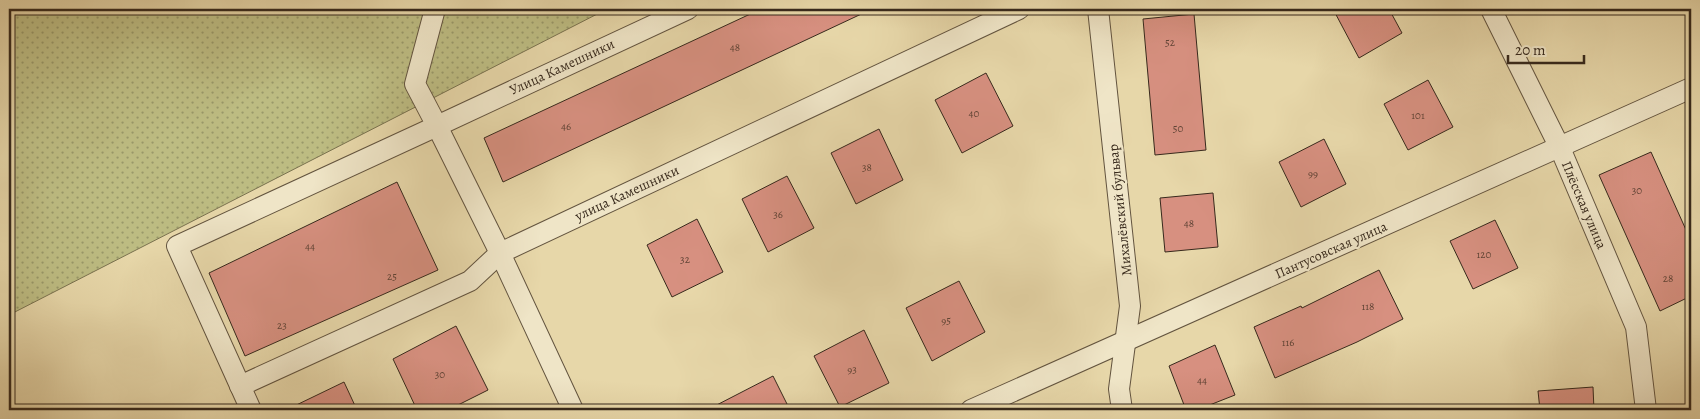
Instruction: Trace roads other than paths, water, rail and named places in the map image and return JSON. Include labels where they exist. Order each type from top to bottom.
[{"type":"street","points":[[435,9],[415,84],[500,252],[573,410]]},
{"type":"street","name":"Улица Камешники","points":[[240,386],[177,246],[688,9]]},
{"type":"street","name":"улица Камешники","points":[[240,386],[470,281],[500,252],[1019,9]]},
{"type":"street","name":"Михалёвский бульвар","points":[[1098,9],[1130,306],[1120,389],[1122,410]]},
{"type":"street","name":"Плёсская улица","points":[[1491,9],[1560,148],[1636,327],[1646,410]]},
{"type":"street","name":"Пантусовская улица","points":[[971,410],[1691,88]]},
{"type":"street","points":[[240,386],[251,410]]}]
